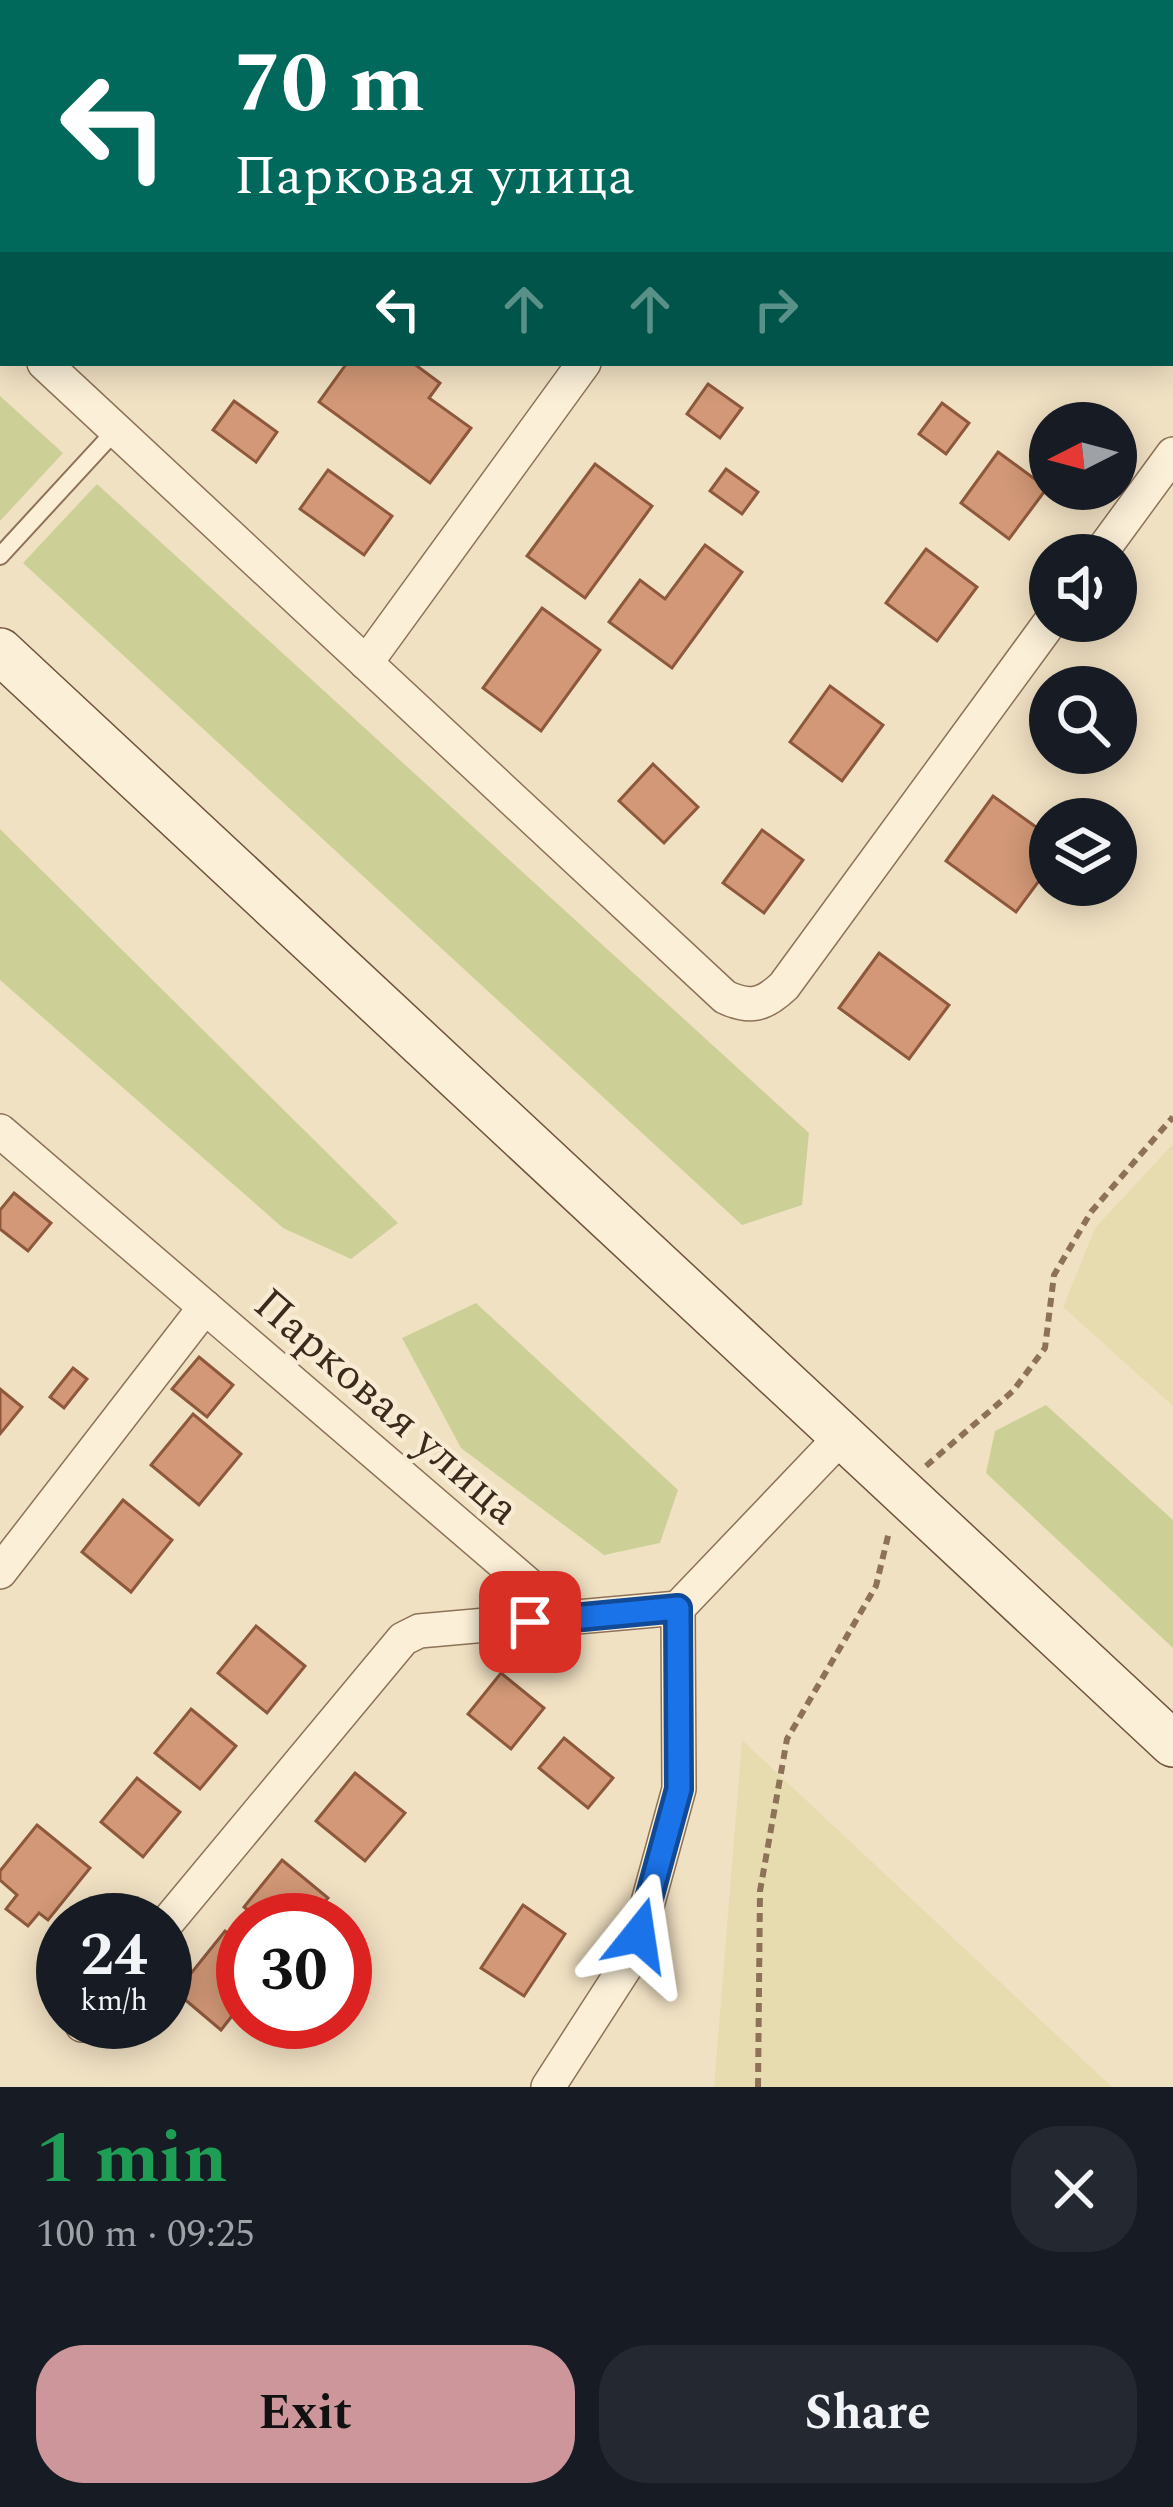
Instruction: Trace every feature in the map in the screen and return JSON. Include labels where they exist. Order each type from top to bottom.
[{"type":"street","points":[[47,366],[724,997],[753,1006],[769,1000],[784,986],[1036,642]]},
{"type":"street","points":[[366,663],[582,366]]},
{"type":"street","points":[[1114,534],[1173,454]]},
{"type":"street","points":[[0,651],[1173,1744]]},
{"type":"street","name":"Парковая улица","points":[[0,1131],[567,1618]]},
{"type":"street","name":"Парковая улица","points":[[0,1572],[205,1307]]},
{"type":"street","points":[[192,1893],[403,1639],[419,1631],[678,1608],[843,1435]]},
{"type":"street","points":[[548,2087],[634,1949],[679,1789],[678,1608]]},
{"type":"lane","points":[[0,556],[116,430]]},
{"type":"path","points":[[758,2087],[760,1892],[787,1739],[876,1586],[900,1488],[1012,1391],[1045,1348],[1054,1275],[1091,1212],[1173,1117]]},
{"type":"shaded area","points":[[1173,1144],[1173,1406],[1063,1307],[1095,1228]]},
{"type":"shaded area","points":[[742,1740],[1112,2087],[714,2087]]},
{"type":"green space","points":[[0,396],[63,453],[0,521]]},
{"type":"green space","points":[[97,484],[809,1133],[802,1205],[742,1225],[23,563]]},
{"type":"green space","points":[[0,829],[398,1223],[351,1259],[283,1228],[0,980]]},
{"type":"green space","points":[[476,1303],[678,1490],[660,1543],[604,1555],[461,1448],[402,1338]]},
{"type":"green space","points":[[1046,1405],[1173,1520],[1173,1648],[986,1473],[995,1431]]},
{"type":"building","points":[[345,366],[417,366],[440,383],[429,398],[471,428],[430,483],[319,402]]},
{"type":"building","points":[[708,384],[742,408],[720,438],[687,414]]},
{"type":"building","points":[[234,401],[277,432],[256,462],[213,430]]},
{"type":"building","points":[[942,403],[969,423],[946,454],[919,434]]},
{"type":"building","points":[[998,452],[1029,475],[1031,510],[1009,539],[961,503]]},
{"type":"building","points":[[595,464],[652,506],[585,598],[527,556]]},
{"type":"building","points":[[726,469],[758,492],[742,514],[710,491]]},
{"type":"building","points":[[328,470],[392,516],[364,555],[300,509]]},
{"type":"building","points":[[705,545],[742,572],[672,668],[609,622],[640,580],[665,599]]},
{"type":"building","points":[[926,549],[977,587],[937,641],[886,603]]},
{"type":"building","points":[[542,608],[600,650],[541,731],[483,688]]},
{"type":"building","points":[[830,686],[883,725],[842,781],[790,742]]},
{"type":"building","points":[[653,764],[698,807],[664,843],[619,801]]},
{"type":"building","points":[[993,796],[1029,822],[1029,894],[1016,912],[946,861]]},
{"type":"building","points":[[762,830],[803,860],[764,913],[723,883]]},
{"type":"building","points":[[879,953],[949,1005],[909,1059],[839,1008]]},
{"type":"building","points":[[14,1193],[51,1223],[28,1251],[0,1229],[0,1210]]},
{"type":"building","points":[[199,1357],[233,1385],[207,1417],[172,1389]]},
{"type":"building","points":[[73,1368],[87,1379],[64,1408],[50,1397]]},
{"type":"building","points":[[0,1389],[22,1407],[0,1434]]},
{"type":"building","points":[[193,1414],[241,1454],[199,1505],[151,1465]]},
{"type":"building","points":[[123,1500],[172,1540],[131,1592],[82,1552]]},
{"type":"building","points":[[256,1626],[305,1666],[267,1713],[218,1673]]},
{"type":"building","points":[[501,1673],[544,1708],[511,1749],[468,1714]]},
{"type":"building","points":[[191,1709],[236,1746],[200,1789],[155,1753]]},
{"type":"building","points":[[564,1738],[613,1778],[588,1808],[539,1768]]},
{"type":"building","points":[[355,1773],[405,1813],[365,1861],[316,1821]]},
{"type":"building","points":[[137,1778],[180,1812],[143,1857],[101,1822]]},
{"type":"building","points":[[37,1825],[90,1868],[70,1893],[36,1893],[36,1917],[28,1926],[6,1909],[17,1895],[0,1880],[0,1871]]},
{"type":"building","points":[[282,1860],[322,1893],[255,1893]]},
{"type":"building","points":[[523,1905],[565,1934],[524,1996],[481,1968]]},
{"type":"building","points":[[216,1942],[216,2026],[192,2006],[192,1972]]},
{"type":"route","points":[[530,1622],[678,1608],[679,1789],[639,1935]]}]
